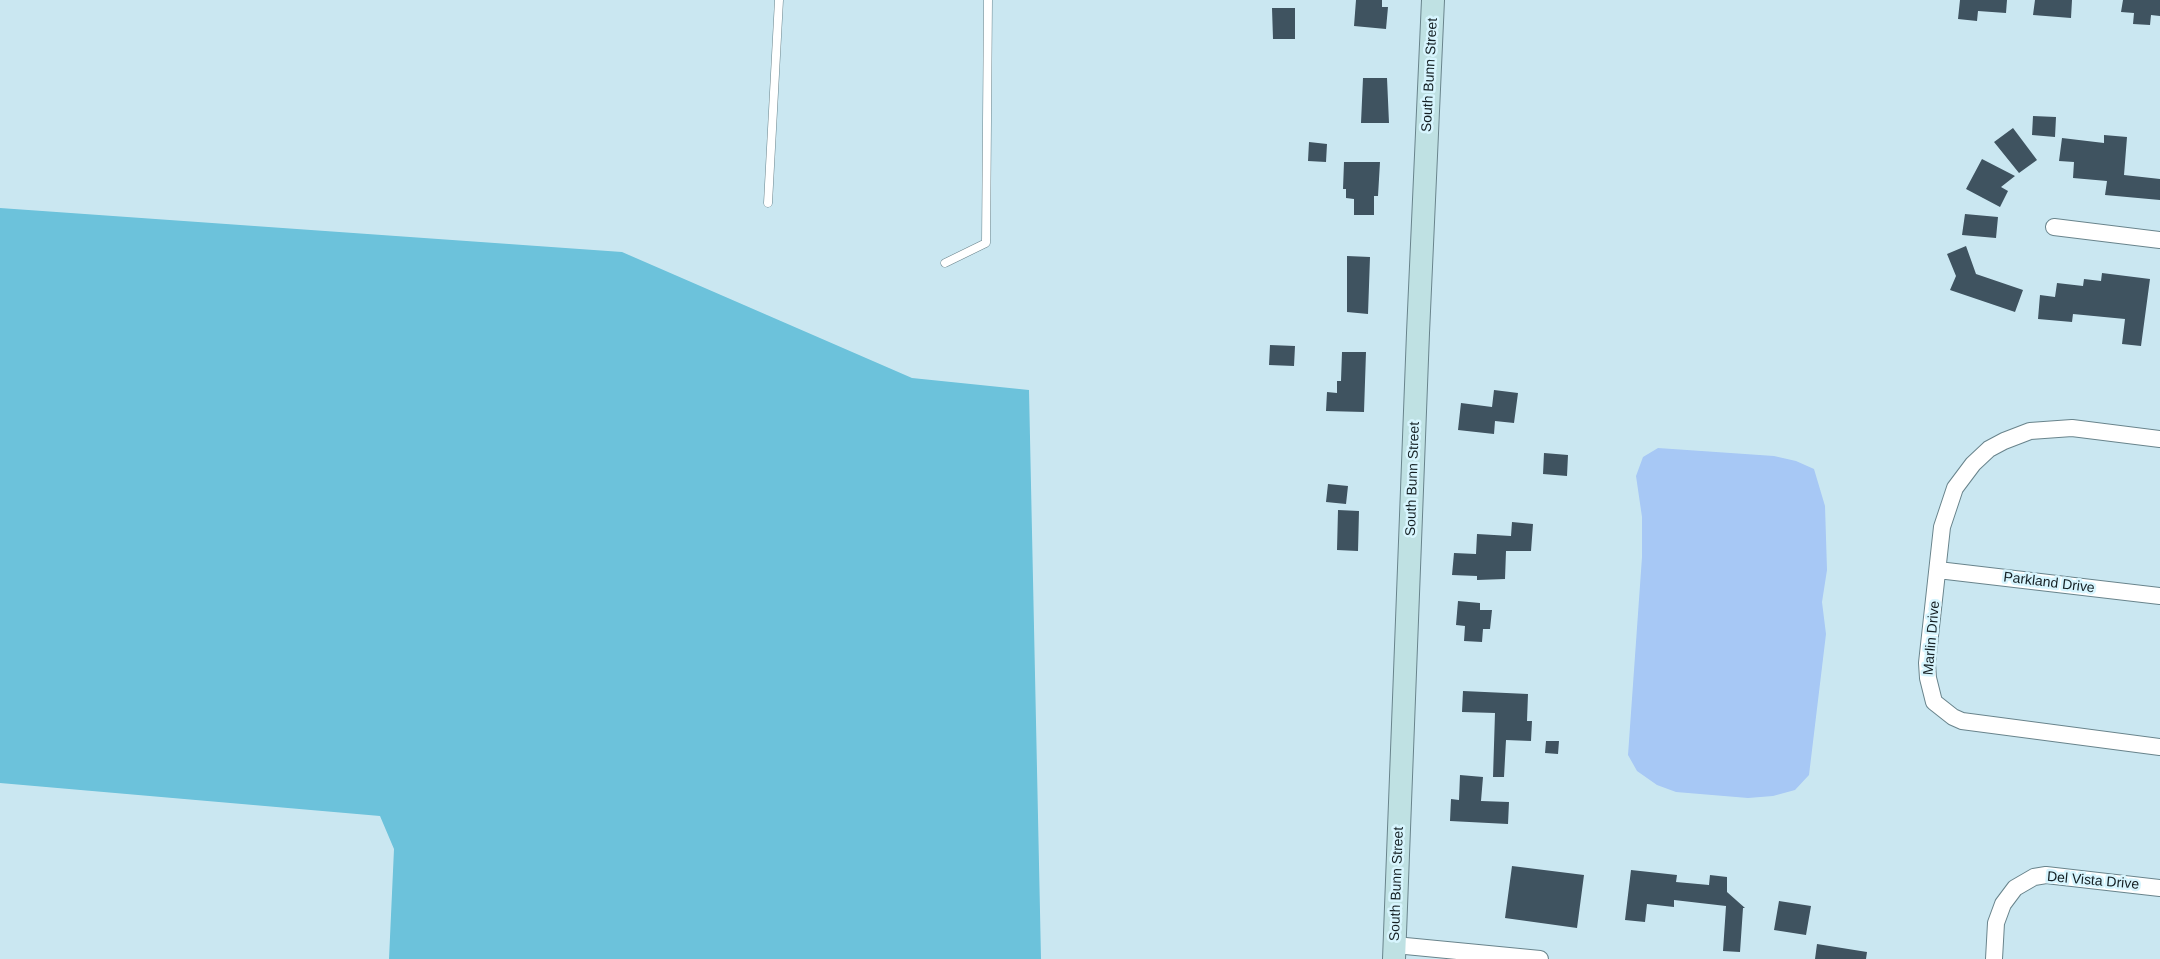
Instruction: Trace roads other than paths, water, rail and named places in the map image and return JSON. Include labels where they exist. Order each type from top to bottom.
[{"type":"street","name":"South Bunn Street","points":[[1394,952],[1418,323],[1434,0]]},
{"type":"street","points":[[2054,227],[2160,240]]},
{"type":"street","name":"Marlin Drive","points":[[2160,440],[2072,428],[2055,428],[2020,434],[1989,450],[1973,464],[1955,488],[1942,527],[1927,663],[1930,691],[1938,706],[1953,717],[1973,724],[2160,747]]},
{"type":"street","name":"Parkland Drive","points":[[1938,570],[2160,596]]},
{"type":"street","name":"Del Vista Drive","points":[[1994,959],[1996,923],[2003,904],[2015,888],[2034,877],[2046,875],[2160,888]]},
{"type":"street","points":[[1394,952],[1540,959]]},
{"type":"lane","points":[[768,203],[779,0]]},
{"type":"lane","points":[[945,263],[986,243],[988,0]]}]
